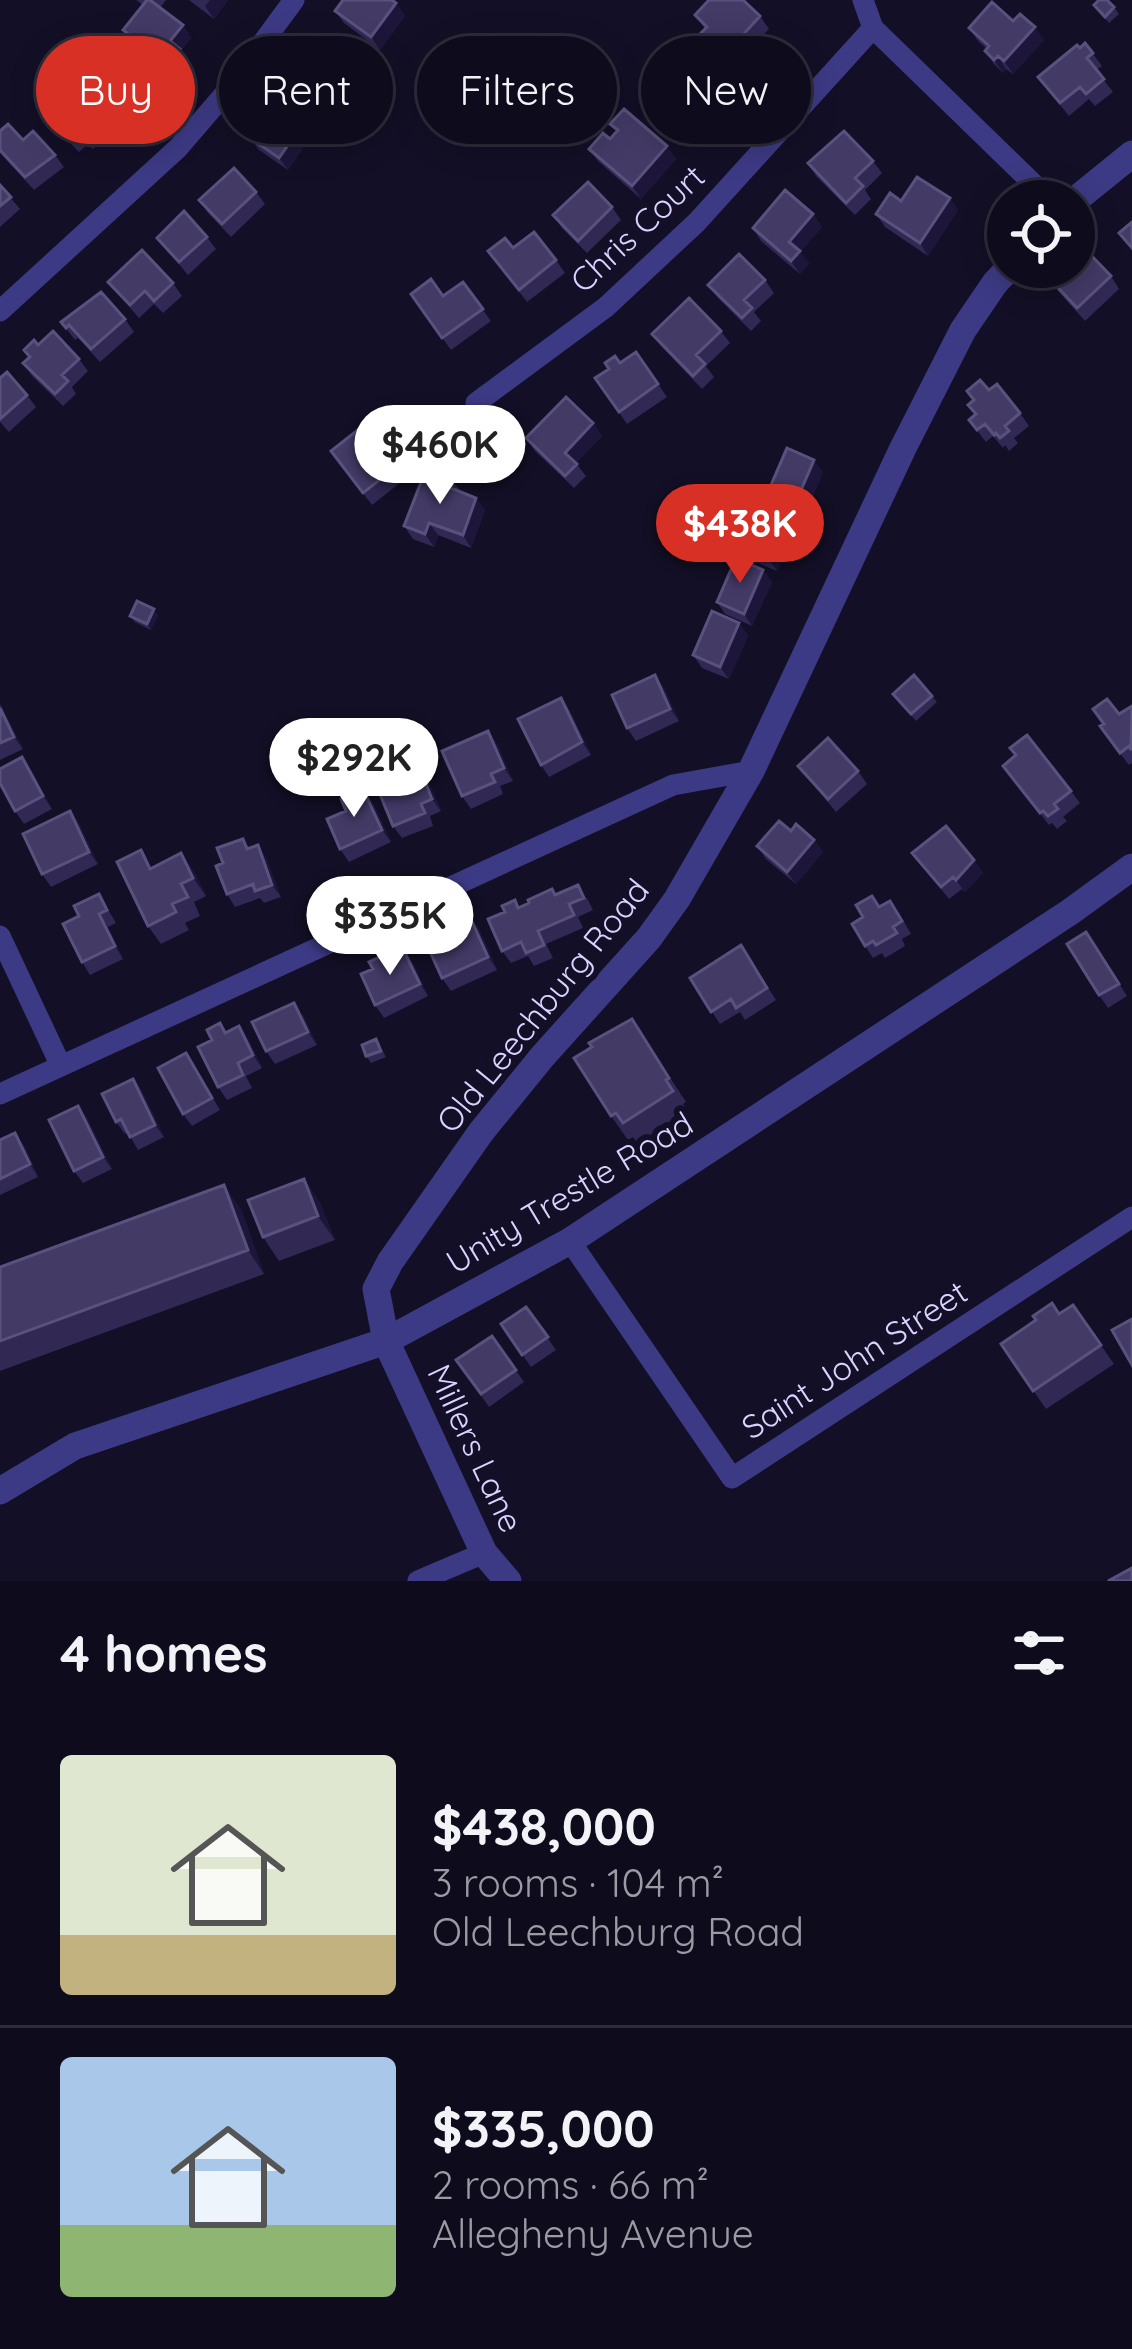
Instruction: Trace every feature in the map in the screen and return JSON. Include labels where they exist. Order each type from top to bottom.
[{"type":"street","points":[[0,311],[178,148],[294,0]]},
{"type":"street","points":[[862,0],[873,28],[1029,180]]},
{"type":"street","name":"Chris Court","points":[[476,403],[606,307],[697,222],[873,28]]},
{"type":"street","points":[[1095,184],[1132,154]]},
{"type":"street","name":"Old Leechburg Road","points":[[386,1341],[376,1289],[390,1262],[481,1132],[649,938],[677,899],[752,771],[903,448],[953,350],[992,288]]},
{"type":"street","points":[[0,1094],[673,785],[752,771]]},
{"type":"street","name":"Unity Trestle Road","points":[[0,1491],[75,1446],[386,1341],[570,1241],[1132,867]]},
{"type":"street","points":[[0,936],[60,1064]]},
{"type":"street","name":"Saint John Street","points":[[570,1241],[732,1478],[1132,1217]]},
{"type":"street","name":"Millers Lane","points":[[386,1341],[484,1553],[508,1581]]},
{"type":"street","points":[[418,1581],[484,1553]]},
{"type":"building","points":[[147,0],[183,25],[174,36],[131,36],[123,30]]},
{"type":"building","points":[[343,0],[396,3],[372,36],[335,11]]},
{"type":"building","points":[[709,0],[743,0],[760,16],[742,36],[698,36],[707,27],[695,15]]},
{"type":"building","points":[[1099,0],[1114,7],[1105,17],[1094,5]]},
{"type":"building","points":[[992,2],[1013,21],[1020,14],[1035,27],[1004,61],[998,56],[994,60],[985,51],[989,46],[969,28]]},
{"type":"building","points":[[1085,43],[1093,53],[1087,58],[1104,79],[1086,94],[1080,87],[1060,103],[1038,77]]},
{"type":"building","points":[[624,109],[641,124],[641,144],[667,146],[632,186],[589,149],[593,144],[617,144],[617,116]]},
{"type":"building","points":[[8,124],[23,140],[33,131],[36,144],[45,144],[55,155],[25,177],[0,150],[0,131]]},
{"type":"building","points":[[844,131],[873,161],[855,178],[863,186],[846,203],[808,163]]},
{"type":"building","points":[[259,144],[289,144],[279,158]]},
{"type":"building","points":[[234,168],[256,192],[222,224],[199,200]]},
{"type":"building","points":[[917,177],[950,198],[920,243],[876,214],[890,193],[901,201]]},
{"type":"building","points":[[588,182],[612,207],[578,241],[553,215]]},
{"type":"building","points":[[0,185],[11,197],[0,206]]},
{"type":"building","points":[[785,190],[813,214],[789,242],[800,251],[791,261],[753,228]]},
{"type":"building","points":[[184,211],[207,237],[179,262],[157,238]]},
{"type":"building","points":[[1132,222],[1132,248],[1119,233]]},
{"type":"building","points":[[534,232],[556,260],[519,290],[488,251],[505,238],[513,248]]},
{"type":"building","points":[[142,250],[173,283],[154,301],[145,291],[130,305],[108,282]]},
{"type":"building","points":[[739,254],[765,280],[744,300],[752,308],[742,318],[708,285]]},
{"type":"building","points":[[1095,259],[1111,276],[1077,308],[1058,288],[1095,288]]},
{"type":"building","points":[[431,279],[443,296],[463,282],[483,309],[442,338],[411,294]]},
{"type":"building","points":[[101,292],[125,319],[91,349],[61,322]]},
{"type":"building","points":[[689,298],[721,331],[696,355],[705,364],[693,376],[652,334]]},
{"type":"building","points":[[53,331],[79,359],[62,375],[68,381],[55,394],[23,363],[30,357],[24,350]]},
{"type":"building","points":[[636,352],[658,384],[619,412],[595,378],[609,369],[605,363],[615,356],[620,363]]},
{"type":"building","points":[[7,372],[27,395],[0,419],[0,378]]},
{"type":"building","points":[[980,380],[989,390],[997,384],[1020,413],[1000,438],[985,424],[977,430],[969,420],[976,414],[968,405],[974,400],[967,391]]},
{"type":"building","points":[[566,397],[593,423],[565,453],[577,464],[565,476],[526,438]]},
{"type":"building","points":[[364,425],[396,467],[363,493],[331,451]]},
{"type":"building","points":[[787,448],[814,460],[795,504],[768,492]]},
{"type":"building","points":[[441,476],[453,481],[451,488],[476,498],[463,535],[429,523],[425,534],[404,526],[423,477],[439,483]]},
{"type":"building","points":[[761,503],[788,515],[769,559],[742,547]]},
{"type":"building","points":[[736,558],[763,570],[744,614],[717,602]]},
{"type":"building","points":[[137,601],[154,609],[147,624],[130,616]]},
{"type":"building","points":[[712,611],[739,623],[720,667],[693,655]]},
{"type":"building","points":[[655,675],[670,709],[627,728],[612,695]]},
{"type":"building","points":[[914,675],[932,696],[911,714],[893,694]]},
{"type":"building","points":[[561,698],[582,742],[541,765],[518,719]]},
{"type":"building","points":[[1107,699],[1119,714],[1132,706],[1131,750],[1129,746],[1120,753],[1100,726],[1104,724],[1093,709]]},
{"type":"building","points":[[0,708],[14,737],[0,743]]},
{"type":"building","points":[[488,731],[504,768],[491,774],[495,782],[462,796],[442,751]]},
{"type":"building","points":[[1027,735],[1071,791],[1054,804],[1058,809],[1048,816],[1040,813],[1003,766],[1016,755],[1010,748]]},
{"type":"building","points":[[828,738],[858,771],[828,799],[798,766]]},
{"type":"building","points":[[22,757],[43,796],[15,811],[0,783],[0,769]]},
{"type":"building","points":[[418,764],[432,799],[421,804],[425,813],[393,826],[375,782]]},
{"type":"building","points":[[363,789],[382,830],[340,849],[327,819],[346,811],[341,799]]},
{"type":"building","points":[[70,811],[89,852],[42,874],[23,834]]},
{"type":"building","points":[[779,821],[791,831],[796,824],[814,840],[787,872],[757,846]]},
{"type":"building","points":[[946,826],[974,860],[956,880],[953,877],[941,887],[912,853]]},
{"type":"building","points":[[243,839],[247,849],[258,845],[272,885],[255,891],[253,884],[227,894],[216,866],[223,863],[217,848]]},
{"type":"building","points":[[141,850],[150,869],[181,853],[193,878],[181,884],[188,897],[172,904],[176,912],[148,926],[117,862]]},
{"type":"building","points":[[578,885],[584,898],[569,904],[574,915],[538,931],[544,945],[526,953],[521,942],[502,951],[488,919],[505,912],[502,906],[515,900],[518,908],[552,889],[555,895]]},
{"type":"building","points":[[99,894],[107,910],[99,914],[115,946],[82,962],[63,924],[79,916],[74,906]]},
{"type":"building","points":[[872,896],[879,907],[890,901],[902,921],[893,927],[897,933],[865,946],[852,924],[863,917],[856,905]]},
{"type":"building","points":[[470,917],[488,957],[442,978],[427,945],[451,935],[448,926]]},
{"type":"building","points":[[1086,932],[1119,984],[1099,995],[1067,944]]},
{"type":"building","points":[[741,945],[767,988],[736,1008],[731,999],[711,1012],[690,978]]},
{"type":"building","points":[[405,953],[420,984],[375,1005],[361,974],[373,969],[369,962],[386,954],[389,961]]},
{"type":"building","points":[[294,1003],[308,1032],[266,1051],[252,1022]]},
{"type":"building","points":[[632,1019],[673,1091],[623,1123],[616,1113],[611,1116],[574,1058],[592,1047],[589,1043]]},
{"type":"building","points":[[220,1023],[225,1033],[239,1026],[253,1055],[238,1063],[243,1075],[218,1087],[198,1047],[212,1040],[207,1030]]},
{"type":"building","points":[[376,1039],[381,1051],[366,1056],[362,1045]]},
{"type":"building","points":[[186,1053],[212,1098],[183,1114],[158,1068]]},
{"type":"building","points":[[133,1079],[155,1125],[130,1137],[102,1094]]},
{"type":"building","points":[[78,1106],[103,1157],[74,1171],[49,1120]]},
{"type":"building","points":[[15,1133],[30,1164],[0,1179],[0,1140]]},
{"type":"building","points":[[304,1179],[318,1216],[263,1237],[248,1200]]},
{"type":"building","points":[[224,1185],[248,1250],[0,1341],[0,1267]]},
{"type":"building","points":[[1052,1303],[1059,1314],[1073,1305],[1101,1345],[1033,1391],[1001,1344]]},
{"type":"building","points":[[526,1307],[548,1337],[522,1355],[501,1324]]},
{"type":"building","points":[[1132,1319],[1132,1365],[1112,1330]]},
{"type":"building","points":[[492,1336],[516,1370],[481,1394],[456,1360]]},
{"type":"building","points":[[1132,1568],[1132,1581],[1108,1581]]}]
